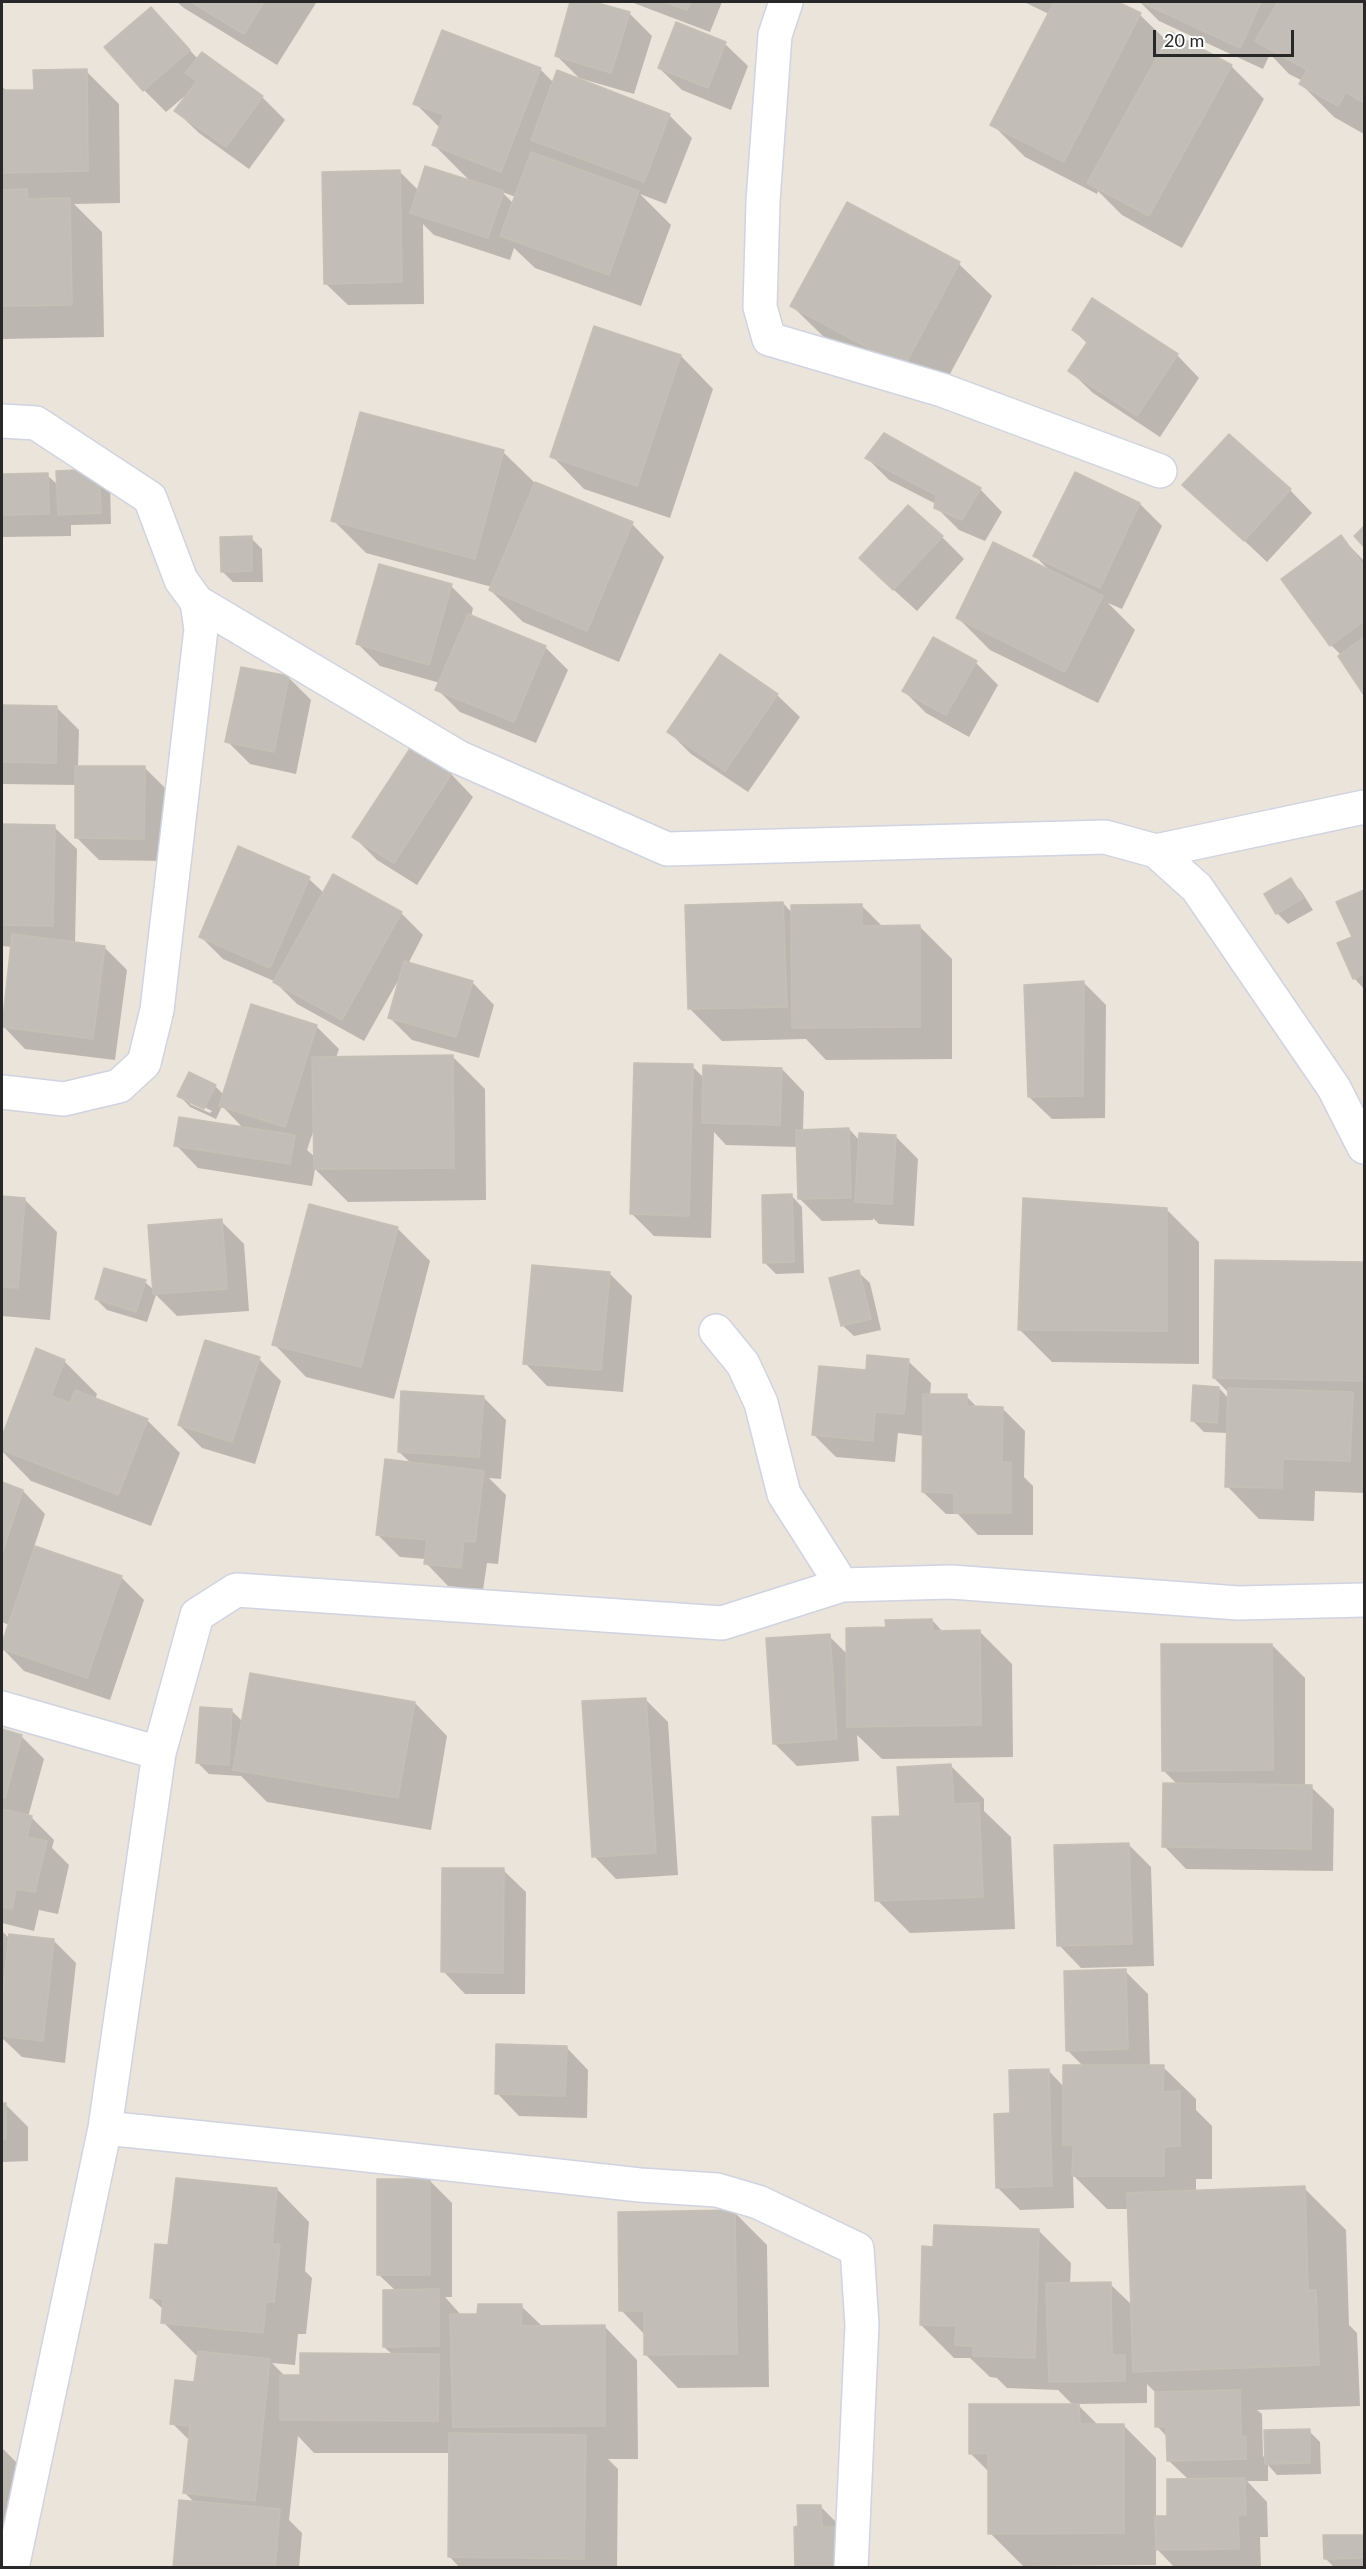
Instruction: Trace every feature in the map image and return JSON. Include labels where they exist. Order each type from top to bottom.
[{"type":"street","points":[[786,2],[775,34],[763,201],[760,306],[769,339],[942,390],[1160,471]]},
{"type":"street","points":[[2,421],[36,423],[150,498],[181,580],[197,602],[458,757],[667,849],[1105,837],[1156,851],[1197,888],[1334,1088],[1365,1147]]},
{"type":"street","points":[[2,1092],[64,1099],[119,1086],[144,1064],[157,1010],[201,629],[197,602]]},
{"type":"street","points":[[1156,851],[1365,807]]},
{"type":"street","points":[[716,1331],[743,1364],[761,1404],[784,1494],[842,1585]]},
{"type":"street","points":[[12,2568],[105,2128],[159,1753],[197,1615],[236,1590],[722,1623],[842,1585],[951,1582],[1238,1604],[1365,1600]]},
{"type":"street","points":[[2,1708],[159,1753]]},
{"type":"street","points":[[105,2128],[640,2186],[717,2190],[758,2202],[857,2249],[862,2325],[851,2568]]},
{"type":"building","points":[[191,2],[264,2],[244,34]]},
{"type":"building","points":[[570,2],[594,2],[630,12],[611,73],[555,56]]},
{"type":"building","points":[[664,2],[691,2],[687,10]]},
{"type":"building","points":[[1054,2],[1118,2],[1141,13],[1064,162],[990,125]]},
{"type":"building","points":[[1141,2],[1261,2],[1240,48]]},
{"type":"building","points":[[1278,2],[1364,2],[1364,103],[1346,92],[1338,106],[1299,84],[1307,70],[1255,41]]},
{"type":"building","points":[[151,7],[190,50],[143,91],[104,47]]},
{"type":"building","points":[[676,22],[726,42],[708,88],[658,68]]},
{"type":"building","points":[[442,30],[541,68],[501,172],[432,145],[444,115],[413,104]]},
{"type":"building","points":[[1171,32],[1232,65],[1149,216],[1087,183]]},
{"type":"building","points":[[202,52],[263,96],[226,147],[174,111],[197,81],[185,73]]},
{"type":"building","points":[[87,69],[88,171],[2,173],[2,90],[34,90],[33,70]]},
{"type":"building","points":[[557,70],[670,114],[644,182],[531,140]]},
{"type":"building","points":[[531,152],[639,191],[609,275],[500,236]]},
{"type":"building","points":[[425,166],[504,191],[488,238],[410,213]]},
{"type":"building","points":[[400,170],[402,282],[324,284],[322,172]]},
{"type":"building","points":[[27,189],[28,199],[70,198],[72,305],[2,306],[2,190]]},
{"type":"building","points":[[847,202],[960,262],[904,367],[790,306]]},
{"type":"building","points":[[1092,298],[1178,354],[1137,416],[1068,371],[1088,341],[1072,330]]},
{"type":"building","points":[[594,326],[681,355],[637,486],[550,457]]},
{"type":"building","points":[[360,412],[504,450],[475,559],[331,521]]},
{"type":"building","points":[[884,433],[981,488],[962,520],[934,508],[936,495],[865,458]]},
{"type":"building","points":[[1229,434],[1291,489],[1244,541],[1182,485]]},
{"type":"building","points":[[99,469],[101,513],[58,515],[56,471]]},
{"type":"building","points":[[1075,472],[1140,503],[1100,588],[1033,556]]},
{"type":"building","points":[[48,473],[49,514],[2,515],[2,474]]},
{"type":"building","points":[[535,482],[633,522],[587,631],[489,590]]},
{"type":"building","points":[[908,505],[943,536],[893,590],[859,558]]},
{"type":"building","points":[[1364,526],[1364,547],[1354,536]]},
{"type":"building","points":[[1341,535],[1364,567],[1364,621],[1330,646],[1281,579]]},
{"type":"building","points":[[252,536],[252,571],[221,572],[220,537]]},
{"type":"building","points":[[993,542],[1103,596],[1065,672],[956,618]]},
{"type":"building","points":[[379,564],[452,584],[429,665],[356,644]]},
{"type":"building","points":[[468,614],[546,646],[514,722],[435,690]]},
{"type":"building","points":[[933,637],[977,661],[946,715],[902,691]]},
{"type":"building","points":[[1364,637],[1364,695],[1338,656]]},
{"type":"building","points":[[720,654],[778,694],[725,771],[667,732]]},
{"type":"building","points":[[241,667],[289,676],[274,752],[225,742]]},
{"type":"building","points":[[2,705],[57,706],[56,763],[2,762]]},
{"type":"building","points":[[411,747],[452,773],[394,863],[352,837]]},
{"type":"building","points":[[75,766],[145,766],[144,839],[75,838]]},
{"type":"building","points":[[2,824],[55,825],[53,926],[2,925]]},
{"type":"building","points":[[238,846],[310,877],[270,968],[199,937]]},
{"type":"building","points":[[333,874],[402,912],[342,1020],[273,982]]},
{"type":"building","points":[[1291,878],[1303,898],[1276,914],[1264,894]]},
{"type":"building","points":[[1364,890],[1364,974],[1353,979],[1337,943],[1352,937],[1336,902]]},
{"type":"building","points":[[783,902],[787,1007],[688,1009],[685,905]]},
{"type":"building","points":[[862,904],[862,926],[920,925],[920,1027],[792,1028],[791,905]]},
{"type":"building","points":[[12,934],[105,946],[93,1039],[2,1027]]},
{"type":"building","points":[[404,961],[473,981],[456,1037],[388,1018]]},
{"type":"building","points":[[1084,981],[1083,1096],[1028,1097],[1024,985]]},
{"type":"building","points":[[251,1004],[317,1025],[285,1127],[219,1106]]},
{"type":"building","points":[[453,1055],[454,1168],[314,1169],[312,1057]]},
{"type":"building","points":[[634,1063],[693,1064],[689,1216],[630,1214]]},
{"type":"building","points":[[703,1065],[782,1068],[780,1125],[702,1123]]},
{"type":"building","points":[[189,1072],[216,1085],[204,1109],[177,1096]]},
{"type":"building","points":[[179,1117],[295,1135],[290,1164],[174,1146]]},
{"type":"building","points":[[849,1128],[851,1198],[798,1199],[796,1130]]},
{"type":"building","points":[[859,1133],[896,1135],[892,1204],[855,1202]]},
{"type":"building","points":[[792,1194],[794,1262],[763,1263],[762,1195]]},
{"type":"building","points":[[2,1196],[25,1198],[18,1288],[2,1287]]},
{"type":"building","points":[[1023,1198],[1167,1208],[1167,1331],[1018,1330]]},
{"type":"building","points":[[309,1204],[398,1227],[361,1367],[272,1345]]},
{"type":"building","points":[[222,1219],[227,1289],[153,1294],[148,1225]]},
{"type":"building","points":[[1215,1260],[1364,1262],[1364,1381],[1213,1378]]},
{"type":"building","points":[[532,1265],[610,1272],[601,1370],[523,1364]]},
{"type":"building","points":[[104,1268],[146,1280],[136,1312],[95,1299]]},
{"type":"building","points":[[859,1270],[871,1319],[841,1326],[829,1278]]},
{"type":"building","points":[[205,1340],[260,1357],[232,1442],[178,1425]]},
{"type":"building","points":[[36,1348],[65,1360],[51,1396],[70,1403],[75,1390],[148,1419],[118,1495],[2,1450],[2,1436]]},
{"type":"building","points":[[867,1355],[909,1359],[904,1414],[875,1412],[873,1441],[812,1435],[819,1366],[866,1370]]},
{"type":"building","points":[[1193,1385],[1219,1387],[1217,1423],[1191,1421]]},
{"type":"building","points":[[1228,1388],[1353,1392],[1350,1461],[1283,1459],[1282,1488],[1225,1487]]},
{"type":"building","points":[[401,1391],[484,1396],[479,1457],[398,1452]]},
{"type":"building","points":[[923,1394],[967,1394],[967,1406],[1003,1407],[1002,1462],[1011,1462],[1011,1513],[954,1513],[954,1493],[922,1492]]},
{"type":"building","points":[[385,1459],[484,1471],[475,1542],[464,1541],[461,1568],[424,1564],[427,1540],[376,1535]]},
{"type":"building","points":[[2,1482],[23,1490],[2,1554]]},
{"type":"building","points":[[35,1546],[122,1576],[87,1678],[2,1649],[2,1643]]},
{"type":"building","points":[[932,1619],[933,1631],[980,1630],[981,1725],[847,1727],[846,1628],[886,1627],[885,1620]]},
{"type":"building","points":[[830,1634],[837,1739],[773,1744],[766,1638]]},
{"type":"building","points":[[1161,1644],[1272,1644],[1273,1770],[1162,1771]]},
{"type":"building","points":[[250,1673],[415,1702],[398,1798],[233,1770]]},
{"type":"building","points":[[646,1698],[656,1853],[592,1857],[582,1701]]},
{"type":"building","points":[[200,1707],[232,1709],[229,1765],[196,1763]]},
{"type":"building","points":[[2,1729],[22,1735],[5,1798],[2,1797]]},
{"type":"building","points":[[951,1764],[954,1804],[979,1803],[983,1897],[875,1901],[872,1817],[900,1816],[897,1767]]},
{"type":"building","points":[[1163,1783],[1312,1785],[1311,1849],[1162,1847]]},
{"type":"building","points":[[2,1809],[32,1816],[27,1837],[47,1841],[35,1892],[16,1889],[12,1909],[2,1907]]},
{"type":"building","points":[[1129,1843],[1132,1944],[1057,1946],[1054,1845]]},
{"type":"building","points":[[442,1868],[504,1868],[503,1973],[441,1972]]},
{"type":"building","points":[[9,1934],[54,1939],[43,2041],[2,2036],[2,2002]]},
{"type":"building","points":[[1126,1969],[1128,2049],[1066,2051],[1064,1971]]},
{"type":"building","points":[[496,2044],[567,2046],[565,2096],[495,2094]]},
{"type":"building","points":[[1063,2065],[1164,2065],[1163,2092],[1180,2091],[1180,2146],[1164,2147],[1164,2176],[1072,2176],[1073,2145],[1063,2145]]},
{"type":"building","points":[[1049,2069],[1052,2186],[996,2188],[994,2114],[1010,2113],[1009,2070]]},
{"type":"building","points":[[2,2103],[6,2103],[6,2139],[2,2139]]},
{"type":"building","points":[[176,2178],[277,2188],[272,2244],[280,2244],[274,2302],[266,2302],[263,2333],[161,2323],[163,2299],[150,2298],[155,2244],[168,2245]]},
{"type":"building","points":[[377,2179],[430,2179],[430,2275],[377,2275]]},
{"type":"building","points":[[1305,2186],[1308,2290],[1316,2290],[1319,2365],[1133,2372],[1127,2193]]},
{"type":"building","points":[[735,2210],[737,2354],[644,2355],[644,2311],[619,2311],[618,2212]]},
{"type":"building","points":[[934,2225],[1039,2229],[1035,2358],[973,2356],[973,2346],[955,2345],[956,2326],[920,2325],[922,2246],[933,2247]]},
{"type":"building","points":[[1111,2282],[1112,2355],[1125,2355],[1125,2381],[1049,2382],[1046,2283]]},
{"type":"building","points":[[439,2289],[439,2346],[383,2347],[383,2290]]},
{"type":"building","points":[[478,2304],[522,2304],[521,2326],[605,2325],[605,2426],[453,2427],[450,2314],[477,2314]]},
{"type":"building","points":[[198,2351],[270,2359],[255,2501],[183,2493],[190,2426],[170,2424],[175,2380],[194,2382]]},
{"type":"building","points":[[300,2353],[439,2354],[438,2421],[280,2420],[280,2375],[300,2375]]},
{"type":"building","points":[[1240,2390],[1241,2437],[1246,2436],[1246,2459],[1167,2461],[1166,2427],[1155,2427],[1155,2392]]},
{"type":"building","points":[[969,2404],[1079,2404],[1080,2424],[1124,2424],[1124,2533],[988,2534],[988,2453],[969,2454]]},
{"type":"building","points":[[1310,2429],[1310,2463],[1265,2464],[1264,2430]]},
{"type":"building","points":[[449,2433],[586,2435],[584,2559],[448,2557]]},
{"type":"building","points":[[1245,2478],[1246,2515],[1238,2515],[1239,2549],[1156,2550],[1155,2516],[1167,2516],[1167,2479]]},
{"type":"building","points":[[179,2500],[280,2509],[275,2568],[173,2568]]},
{"type":"building","points":[[797,2505],[821,2505],[822,2527],[838,2527],[839,2568],[795,2568],[794,2527],[798,2526]]},
{"type":"building","points":[[1323,2535],[1364,2535],[1364,2558],[1324,2559]]}]
